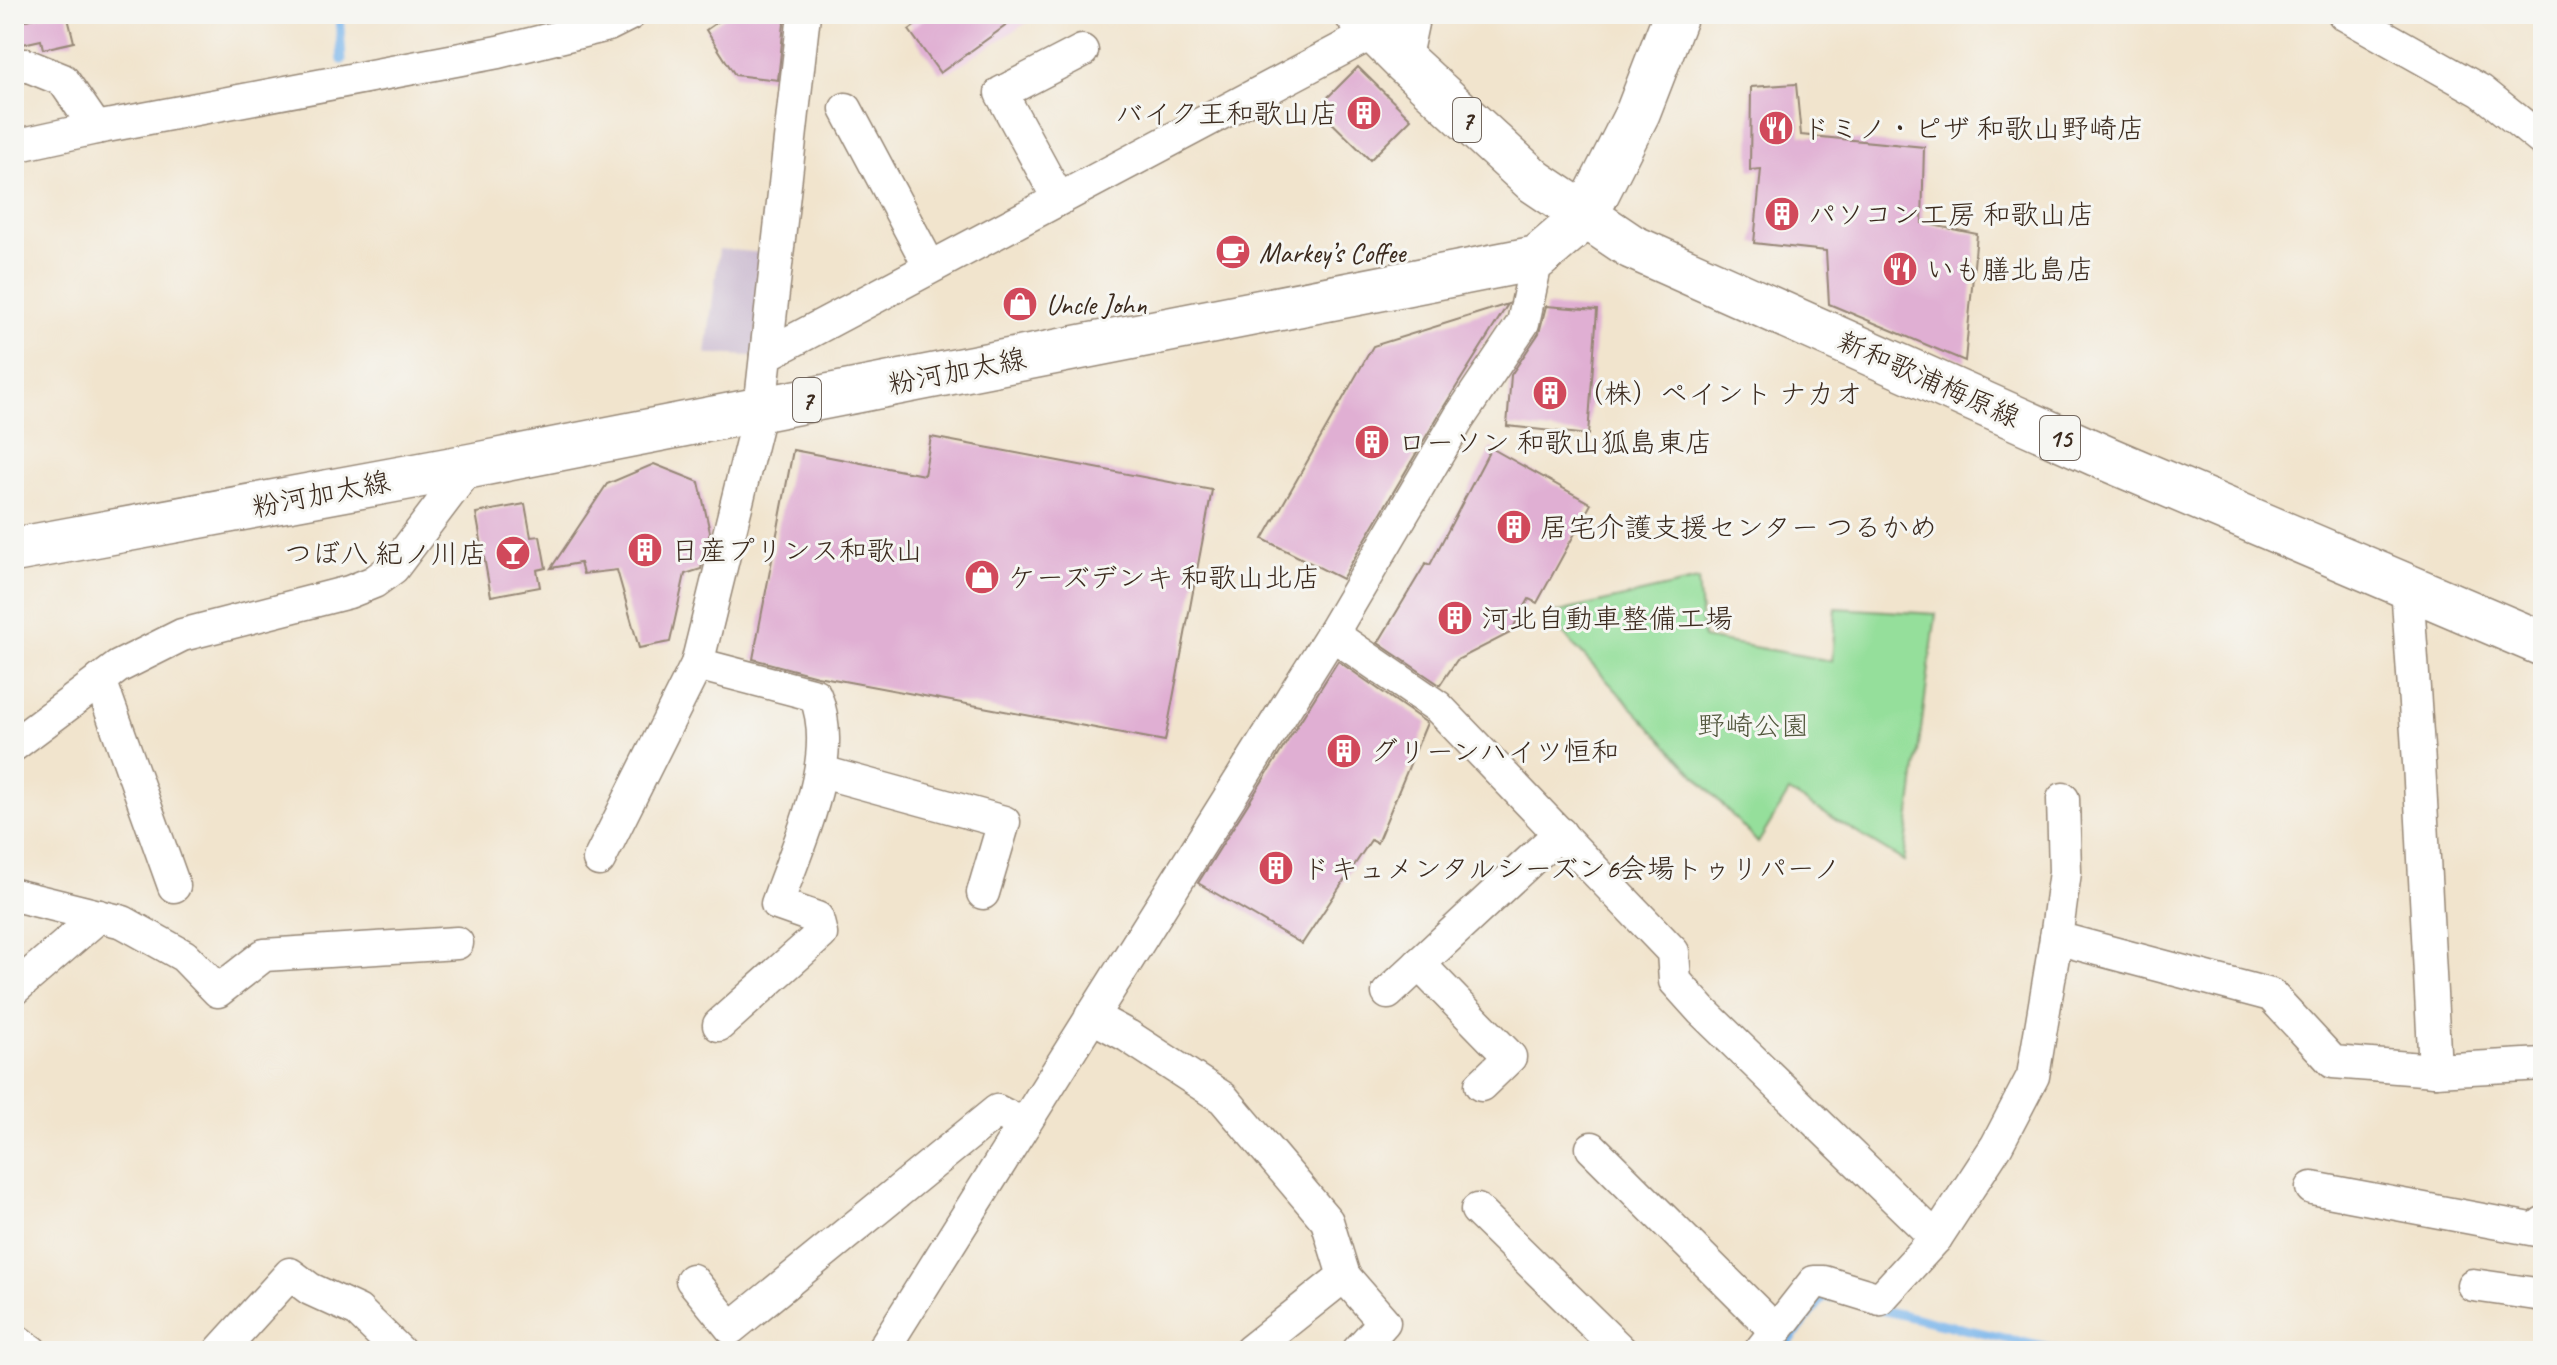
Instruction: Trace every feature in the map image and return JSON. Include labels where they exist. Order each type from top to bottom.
[{"type":"main road","points":[[1585,217],[1638,112],[1676,14]]},
{"type":"main road","name":"7","points":[[1378,36],[1534,181],[1585,217]]},
{"type":"main road","name":"粉河加太線","points":[[14,550],[470,466],[1537,258],[1585,217]]},
{"type":"main road","name":"新和歌浦梅原線","points":[[1585,217],[1632,247],[2110,460],[2543,644]]},
{"type":"street","points":[[14,146],[498,52],[608,25],[630,14]]},
{"type":"street","points":[[599,860],[697,664],[760,409],[804,14]]},
{"type":"street","points":[[766,355],[1058,198],[1378,36],[1414,14]]},
{"type":"street","points":[[2344,14],[2481,91],[2543,141]]},
{"type":"street","points":[[1058,198],[1001,93],[1082,51]]},
{"type":"street","points":[[14,66],[26,65],[63,80],[96,128]]},
{"type":"street","points":[[846,109],[930,267]]},
{"type":"street","points":[[882,1351],[1332,634],[1459,418],[1523,323],[1537,258]]},
{"type":"street","points":[[14,745],[118,667],[182,635],[349,592],[374,582],[393,568],[470,466]]},
{"type":"street","points":[[2407,586],[2435,1070]]},
{"type":"street","points":[[1332,634],[1438,707],[1673,952],[1675,981],[1702,1011],[1936,1238]]},
{"type":"street","points":[[697,664],[815,695],[823,714],[822,772],[777,904],[817,918],[821,934],[719,1025]]},
{"type":"street","points":[[100,680],[174,886]]},
{"type":"street","points":[[822,772],[1004,822],[983,893]]},
{"type":"street","points":[[1592,1148],[1768,1341],[1814,1282],[1824,1282],[1880,1299],[1936,1238],[1997,1145],[2033,1076],[2065,872],[2063,799]]},
{"type":"street","points":[[1388,993],[1560,833]]},
{"type":"street","points":[[14,895],[123,922],[184,956],[218,991],[264,955],[457,943]]},
{"type":"street","points":[[14,989],[99,916]]},
{"type":"street","points":[[2056,938],[2271,995],[2333,1062],[2435,1070],[2543,1064]]},
{"type":"street","points":[[1419,964],[1510,1057],[1481,1085]]},
{"type":"street","points":[[1091,1016],[1128,1036],[1223,1098],[1327,1221],[1344,1276],[1384,1322],[1358,1351]]},
{"type":"street","points":[[692,1280],[731,1328],[997,1111],[1023,1124]]},
{"type":"street","points":[[2312,1188],[2536,1230],[2543,1223]]},
{"type":"street","points":[[1477,1210],[1621,1351]]},
{"type":"street","points":[[220,1351],[290,1274],[310,1289],[358,1311],[399,1351]]},
{"type":"street","points":[[1250,1351],[1344,1276]]},
{"type":"street","points":[[2473,1285],[2543,1295]]},
{"type":"street","points":[[14,1339],[31,1351]]},
{"type":"shaded area","points":[[903,14],[1041,14],[947,73]]},
{"type":"shaded area","points":[[719,249],[764,253],[754,356],[706,354]]},
{"type":"green space","name":"野崎公園","points":[[1698,580],[1703,638],[1832,661],[1836,608],[1936,614],[1904,861],[1789,792],[1758,843],[1546,615]]},
{"type":"building","points":[[50,14],[67,14],[74,42],[43,49],[41,40],[14,46],[14,23]]},
{"type":"building","points":[[729,14],[785,14],[778,80],[735,75],[706,30]]},
{"type":"building","points":[[931,14],[1022,14],[940,73],[909,30]]},
{"type":"building","name":"バイク王和歌山店","points":[[1358,67],[1411,119],[1370,160],[1317,108]]},
{"type":"building","name":"いも膳北島店","points":[[1796,84],[1801,135],[1924,147],[1922,223],[1977,234],[1965,361],[1829,304],[1826,251],[1754,243],[1761,169],[1750,170],[1751,87]]},
{"type":"building","name":"ローソン 和歌山狐島東店","points":[[1508,304],[1342,579],[1263,539],[1373,346]]},
{"type":"building","name":"（株）ペイント ナカオ","points":[[1546,306],[1597,310],[1588,435],[1507,426],[1511,375],[1539,333]]},
{"type":"building","name":"ケーズデンキ 和歌山北店","points":[[931,437],[1212,490],[1165,741],[817,676],[753,659],[793,450],[924,475]]},
{"type":"building","points":[[1491,448],[1591,504],[1537,603],[1529,599],[1510,633],[1457,660],[1440,685],[1378,643],[1426,563],[1430,565]]},
{"type":"building","name":"日産プリンス和歌山","points":[[654,464],[699,482],[710,532],[701,569],[685,574],[670,642],[639,648],[617,570],[583,574],[580,563],[551,568],[607,484]]},
{"type":"building","name":"つぼ八 紀ノ川店","points":[[525,504],[531,537],[540,536],[546,568],[537,570],[540,587],[491,596],[476,513]]},
{"type":"building","points":[[1338,661],[1427,723],[1377,843],[1371,840],[1302,944],[1198,883]]},
{"type":"waterway","points":[[339,14],[342,60]]},
{"type":"waterway","points":[[1782,1351],[1824,1296],[1831,1298]]},
{"type":"waterway","points":[[1877,1309],[2061,1351]]},
{"type":"place","name":"バイク王和歌山店","points":[[1364,113]]},
{"type":"place","name":"ドミノ・ピザ 和歌山野崎店","points":[[1776,128]]},
{"type":"place","name":"パソコン工房 和歌山店","points":[[1782,214]]},
{"type":"place","name":"Markey’s Coffee","points":[[1233,252]]},
{"type":"place","name":"いも膳北島店","points":[[1900,269]]},
{"type":"place","name":"Uncle John","points":[[1020,304]]},
{"type":"place","name":"（株）ペイント ナカオ","points":[[1550,393]]},
{"type":"place","name":"ローソン 和歌山狐島東店","points":[[1372,442]]},
{"type":"place","name":"居宅介護支援センター つるかめ","points":[[1514,527]]},
{"type":"place","name":"日産プリンス和歌山","points":[[645,550]]},
{"type":"place","name":"つぼ八 紀ノ川店","points":[[513,553]]},
{"type":"place","name":"ケーズデンキ 和歌山北店","points":[[982,577]]},
{"type":"place","name":"河北自動車整備工場","points":[[1455,618]]},
{"type":"place","name":"グリーンハイツ恒和","points":[[1344,751]]},
{"type":"place","name":"ドキュメンタルシーズン6会場トゥリパーノ","points":[[1276,868]]}]
